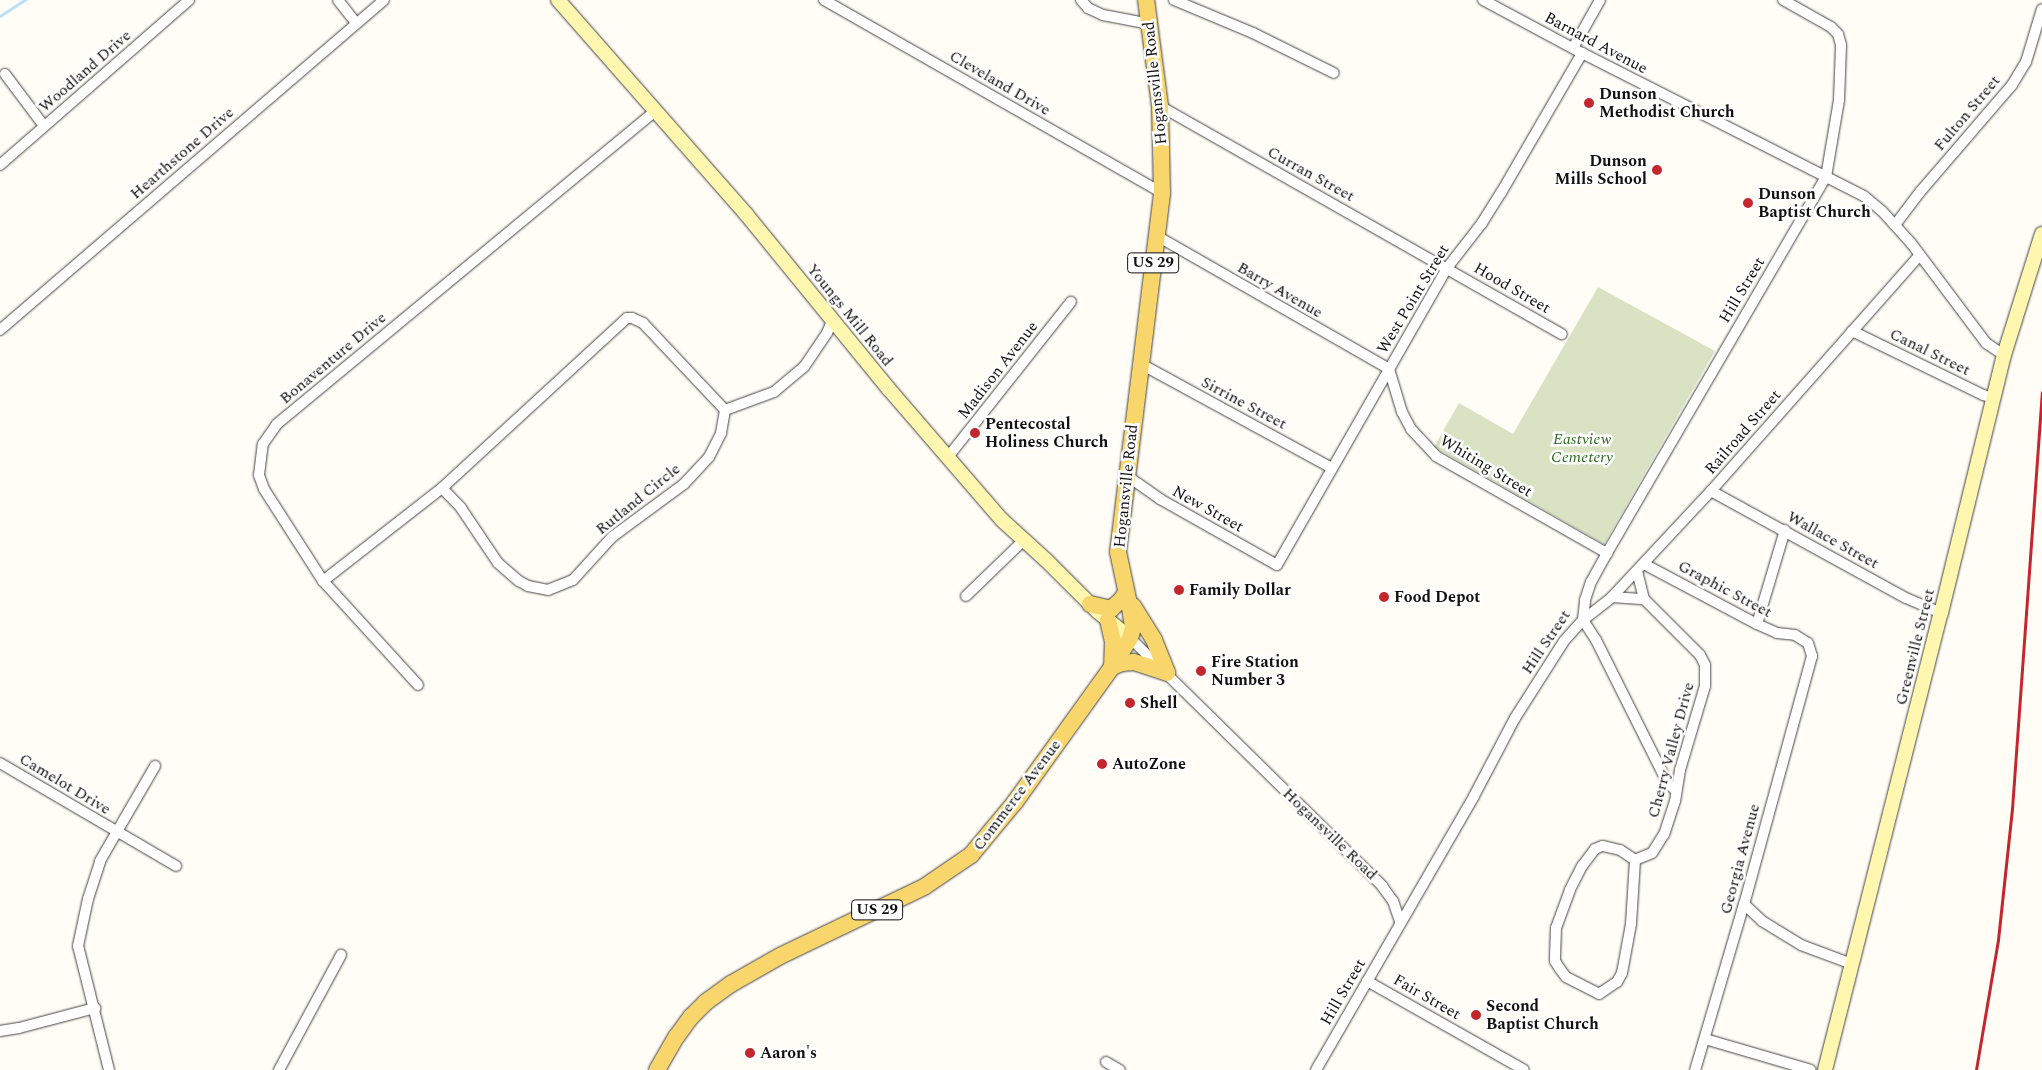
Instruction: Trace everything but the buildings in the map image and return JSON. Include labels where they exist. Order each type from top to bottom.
[{"type":"main road","name":"Hogansville Road","points":[[1130,638],[1133,628],[1118,552],[1162,193],[1160,106],[1146,0]]},
{"type":"main road","points":[[1090,604],[1111,609],[1122,599],[1126,592],[1154,640],[1167,673]]},
{"type":"main road","points":[[1108,620],[1113,641],[1112,667],[1122,663],[1134,662],[1167,673]]},
{"type":"main road","name":"Commerce Avenue","points":[[657,1070],[677,1036],[691,1017],[706,1002],[731,984],[780,956],[924,887],[971,855],[1010,809],[1112,667],[1130,638]]},
{"type":"street","name":"Woodland Drive","points":[[0,165],[189,0]]},
{"type":"street","points":[[338,0],[356,23]]},
{"type":"street","name":"Hearthstone Drive","points":[[0,330],[384,0]]},
{"type":"street","name":"Youngs Mill Road","points":[[558,0],[746,214],[832,321],[1002,520],[1090,604],[1130,638]]},
{"type":"street","name":"Cleveland Drive","points":[[824,0],[1162,193]]},
{"type":"street","points":[[1081,0],[1088,8],[1103,15],[1150,24]]},
{"type":"street","points":[[1174,0],[1253,33],[1334,73]]},
{"type":"street","name":"Barnard Avenue","points":[[1483,0],[1577,51],[1864,196],[1895,225],[1986,343],[2004,355]]},
{"type":"street","name":"West Point Street","points":[[1277,565],[1447,268],[1501,193],[1577,51],[1600,0]]},
{"type":"street","points":[[1783,0],[1831,27],[1838,34],[1841,45],[1839,100],[1826,177]]},
{"type":"street","name":"Fulton Street","points":[[1895,225],[1920,192],[2012,84],[2026,62],[2042,9]]},
{"type":"street","points":[[5,74],[44,126]]},
{"type":"street","name":"Curran Street","points":[[1160,106],[1447,268]]},
{"type":"street","name":"Bonaventure Drive","points":[[418,685],[323,581],[264,489],[259,475],[263,444],[277,424],[656,111]]},
{"type":"street","name":"Hill Street","points":[[1316,1070],[1400,921],[1474,796],[1515,718],[1564,641],[1583,620],[1585,600],[1591,582],[1826,177]]},
{"type":"street","name":"Greenville Street","points":[[1825,1070],[1941,613],[2004,355],[2042,234]]},
{"type":"street","name":"Barry Avenue","points":[[1157,236],[1389,369]]},
{"type":"street","name":"Railroad Street","points":[[1583,620],[1612,598],[1640,568],[1711,491],[1919,256]]},
{"type":"street","name":"Hood Street","points":[[1447,268],[1562,334]]},
{"type":"street","name":"Madison Avenue","points":[[948,457],[1071,302]]},
{"type":"street","points":[[323,581],[442,488],[627,318],[643,323],[725,410],[774,392],[812,356],[832,321]]},
{"type":"street","name":"Canal Street","points":[[1852,331],[1983,395],[1994,398]]},
{"type":"street","name":"Sirrine Street","points":[[1140,364],[1332,468]]},
{"type":"street","name":"Whiting Street","points":[[1389,369],[1402,412],[1411,430],[1423,445],[1436,456],[1607,553]]},
{"type":"street","name":"Rutland Circle","points":[[442,488],[461,508],[498,563],[528,586],[548,590],[573,580],[612,537],[684,484],[709,457],[721,433],[725,410]]},
{"type":"street","name":"New Street","points":[[1126,475],[1161,499],[1277,565]]},
{"type":"street","name":"Wallace Street","points":[[1711,491],[1906,598],[1941,613]]},
{"type":"street","points":[[1757,624],[1785,530]]},
{"type":"street","points":[[966,596],[1024,540]]},
{"type":"street","points":[[1612,598],[1644,599],[1640,568]]},
{"type":"street","name":"Graphic Street","points":[[1640,568],[1777,633],[1795,635],[1808,643],[1812,656]]},
{"type":"street","name":"Cherry Valley Drive","points":[[1635,860],[1652,853],[1664,834],[1675,801],[1676,791],[1705,686],[1705,665],[1693,647],[1644,599]]},
{"type":"street","points":[[1583,620],[1596,640],[1667,782],[1676,791]]},
{"type":"street","name":"Hogansville Road","points":[[1130,638],[1382,886],[1393,901],[1400,921]]},
{"type":"street","name":"Georgia Avenue","points":[[1695,1070],[1744,904],[1812,656]]},
{"type":"street","name":"Camelot Drive","points":[[0,762],[176,866]]},
{"type":"street","points":[[109,1070],[78,946],[88,899],[100,861],[155,766]]},
{"type":"street","points":[[1602,846],[1620,850],[1635,860],[1631,924],[1622,973],[1617,982],[1599,994],[1566,977],[1560,969],[1555,961],[1556,928],[1578,874],[1595,849],[1602,846]]},
{"type":"street","points":[[1744,904],[1762,921],[1801,945],[1852,964]]},
{"type":"street","points":[[279,1070],[342,955]]},
{"type":"street","name":"Fair Street","points":[[1368,980],[1524,1070]]},
{"type":"street","points":[[0,1031],[19,1028],[95,1008]]},
{"type":"street","points":[[1705,1040],[1810,1070]]},
{"type":"street","points":[[1106,1062],[1120,1070]]},
{"type":"green space","name":"Eastview Cemetery","points":[[1598,287],[1715,351],[1604,544],[1434,447],[1459,403],[1513,434]]},
{"type":"waterway","points":[[0,16],[25,0]]},
{"type":"railway","points":[[1976,1070],[1998,940],[2012,809],[2042,393]]},
{"type":"place","name":"Dunson Methodist Church","points":[[1589,103]]},
{"type":"place","name":"Dunson Mills School","points":[[1657,170]]},
{"type":"place","name":"Dunson Baptist Church","points":[[1748,203]]},
{"type":"place","name":"Pentecostal Holiness Church","points":[[975,433]]},
{"type":"place","name":"Family Dollar","points":[[1179,590]]},
{"type":"place","name":"Food Depot","points":[[1384,597]]},
{"type":"place","name":"Fire Station Number 3","points":[[1201,671]]},
{"type":"place","name":"Shell","points":[[1130,703]]},
{"type":"place","name":"AutoZone","points":[[1102,764]]},
{"type":"place","name":"Second Baptist Church","points":[[1476,1015]]},
{"type":"place","name":"Aaron's","points":[[750,1053]]}]
